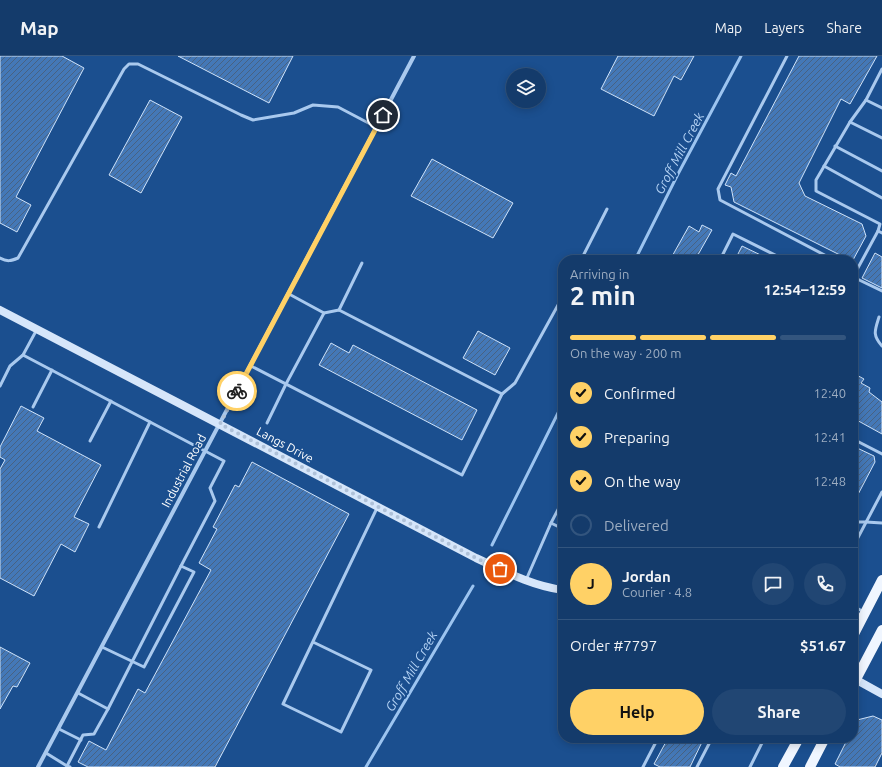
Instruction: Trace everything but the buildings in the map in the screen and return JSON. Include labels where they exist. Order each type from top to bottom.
[{"type":"main road","points":[[858,626],[882,580]]},
{"type":"main road","points":[[858,674],[882,630]]},
{"type":"main road","points":[[783,767],[795,743]]},
{"type":"main road","points":[[810,767],[822,743]]},
{"type":"street","name":"Industrial Road","points":[[38,767],[414,56]]},
{"type":"street","name":"Langs Drive","points":[[0,310],[476,558],[525,580],[547,588],[558,589]]},
{"type":"street","points":[[858,683],[882,694]]},
{"type":"lane","points":[[787,56],[718,189],[720,200],[824,255]]},
{"type":"lane","points":[[0,258],[6,261],[12,261],[18,258],[124,69],[129,64],[138,64],[253,120],[294,113],[313,105],[338,107],[376,127]]},
{"type":"lane","points":[[880,224],[816,191],[816,180],[850,122],[866,100],[882,69]]},
{"type":"lane","points":[[877,80],[882,83]]},
{"type":"lane","points":[[866,100],[882,108]]},
{"type":"lane","points":[[850,122],[882,138]]},
{"type":"lane","points":[[835,146],[882,171]]},
{"type":"lane","points":[[824,166],[882,198]]},
{"type":"lane","points":[[584,255],[607,209]]},
{"type":"lane","points":[[858,264],[878,231],[882,220]]},
{"type":"lane","points":[[878,231],[882,233]]},
{"type":"lane","points":[[722,255],[733,234],[775,255]]},
{"type":"lane","points":[[339,310],[362,263]]},
{"type":"lane","points":[[858,279],[882,291]]},
{"type":"lane","points":[[289,294],[324,313],[339,310],[502,394]]},
{"type":"lane","points":[[251,366],[462,475],[502,394],[515,383],[558,305]]},
{"type":"lane","points":[[267,423],[324,313]]},
{"type":"lane","points":[[879,317],[874,332],[876,340],[882,346]]},
{"type":"lane","points":[[0,386],[10,366],[23,355],[37,329]]},
{"type":"lane","points":[[23,355],[224,461],[210,488],[215,501],[94,734],[84,735],[68,766],[46,753]]},
{"type":"lane","points":[[33,407],[52,370]]},
{"type":"lane","points":[[90,442],[112,401]]},
{"type":"lane","points":[[99,527],[150,422]]},
{"type":"lane","points":[[858,442],[882,454]]},
{"type":"lane","points":[[858,537],[882,492]]},
{"type":"lane","points":[[313,642],[371,670],[341,732],[283,704],[378,507]]},
{"type":"lane","points":[[525,580],[550,523],[558,509]]},
{"type":"lane","points":[[858,522],[882,523]]},
{"type":"lane","points":[[550,523],[558,527]]},
{"type":"lane","points":[[102,647],[144,667],[194,572],[181,566]]},
{"type":"lane","points":[[858,608],[865,612]]},
{"type":"lane","points":[[78,693],[108,709]]},
{"type":"lane","points":[[59,729],[81,740]]},
{"type":"lane","points":[[643,767],[655,743]]},
{"type":"lane","points":[[697,767],[709,743]]},
{"type":"lane","points":[[750,767],[762,743]]},
{"type":"waterway","name":"Groff Mill Creek","points":[[638,255],[678,174],[741,56]]},
{"type":"waterway","name":"Groff Mill Creek","points":[[492,545],[558,413]]},
{"type":"waterway","name":"Groff Mill Creek","points":[[366,767],[473,586]]},
{"type":"way so far","points":[[237,391],[220,424],[476,558],[500,569]]},
{"type":"route","points":[[237,391],[383,115]]}]
